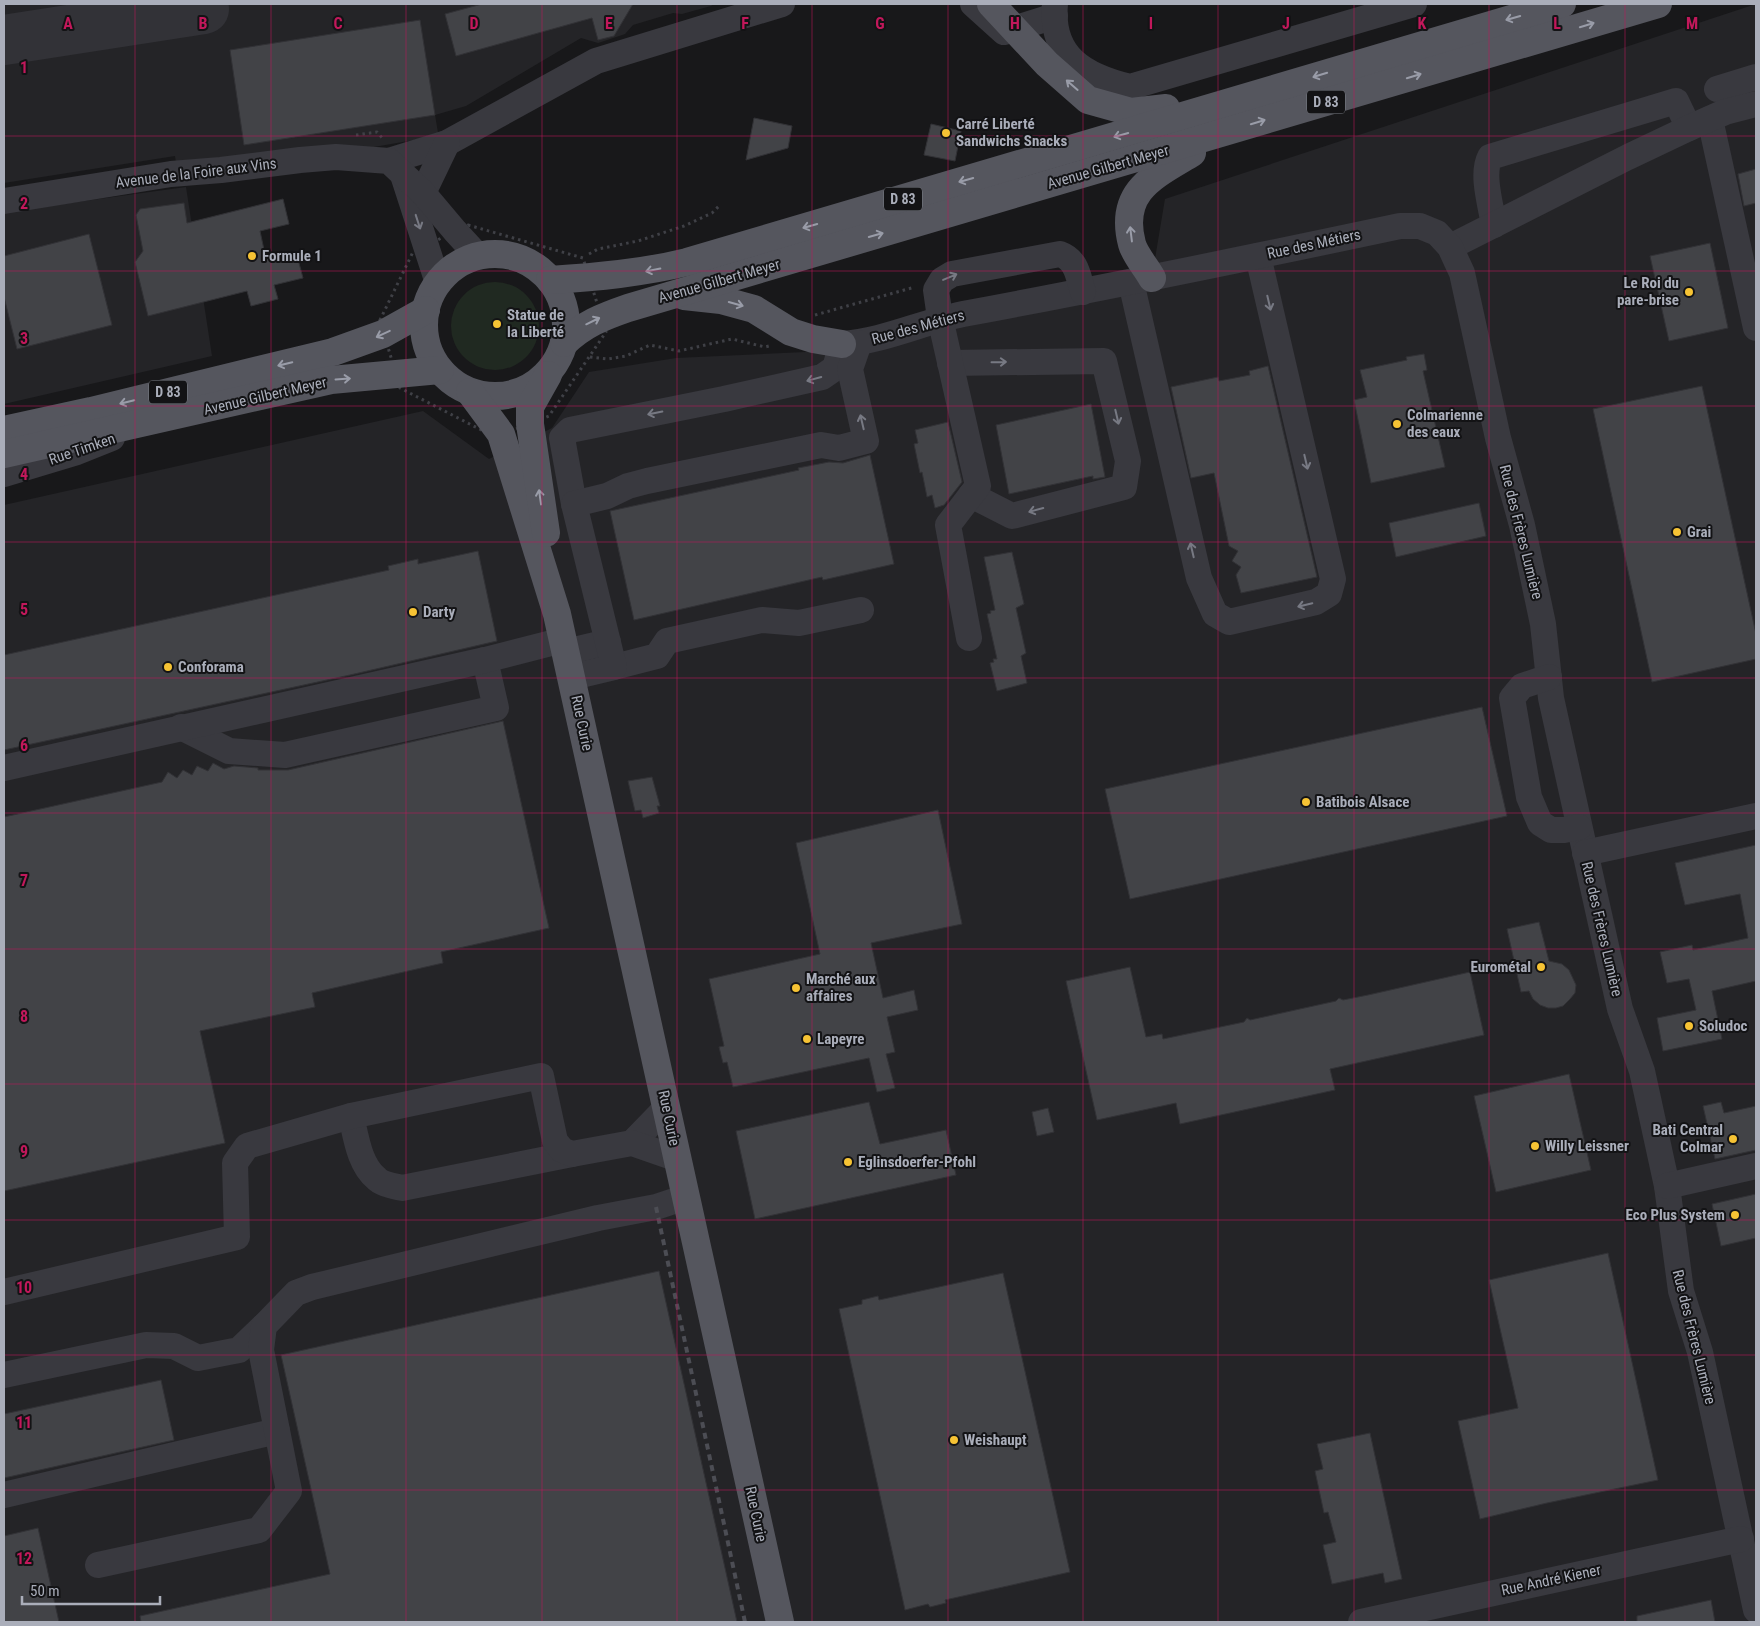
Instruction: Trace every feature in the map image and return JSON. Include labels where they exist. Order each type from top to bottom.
[{"type":"main road","points":[[991,4],[1047,64],[1088,100],[1131,112],[1252,96]]},
{"type":"main road","name":"Avenue Gilbert Meyer","points":[[550,280],[586,268],[644,272],[687,262],[1562,4]]},
{"type":"main road","name":"Avenue Gilbert Meyer","points":[[564,342],[584,326],[602,317],[670,295],[1658,4]]},
{"type":"main road","points":[[1141,280],[1132,245],[1128,215],[1136,194],[1151,177],[1228,132]]},
{"type":"main road","points":[[498,254],[518,258],[536,266],[550,280],[562,299],[566,321],[564,342],[560,355],[553,367],[536,383],[516,393],[493,396],[470,392],[454,383],[440,370],[429,352],[424,331],[426,310],[430,296],[438,282],[456,266],[463,261],[478,256],[498,254]]},
{"type":"main road","points":[[670,295],[721,300],[754,309],[791,332],[813,339],[850,343]]},
{"type":"main road","name":"Avenue Gilbert Meyer","points":[[4,430],[91,411],[332,352],[383,334],[426,310]]},
{"type":"main road","name":"Rue Curie","points":[[553,367],[530,407],[530,424],[564,646],[780,1622]]},
{"type":"main road","name":"Avenue Gilbert Meyer","points":[[4,454],[331,380],[440,370]]},
{"type":"main road","name":"Rue Curie","points":[[470,392],[501,434],[564,646]]},
{"type":"street","name":"Avenue de la Foire aux Vins","points":[[4,201],[171,174],[222,170],[300,160],[336,157],[396,168],[448,143],[596,61],[782,4]]},
{"type":"street","points":[[973,4],[1004,32],[1055,10],[1056,34],[1068,55],[1085,70],[1106,81],[1130,87],[1414,4]]},
{"type":"street","points":[[1717,89],[1756,77]]},
{"type":"street","points":[[1494,225],[1486,172],[1486,163],[1490,156],[1676,101],[1699,124],[1756,328]]},
{"type":"street","points":[[1450,247],[1628,157],[1726,112],[1756,104]]},
{"type":"street","points":[[423,193],[448,143]]},
{"type":"street","points":[[396,168],[423,193],[478,256]]},
{"type":"street","points":[[396,168],[426,245],[438,282]]},
{"type":"street","name":"Rue des Métiers","points":[[850,343],[874,340],[940,318],[1083,292],[1400,226],[1420,226],[1437,233],[1450,247]]},
{"type":"street","name":"Rue des Frères Lumière","points":[[1450,247],[1462,273],[1498,438],[1522,525],[1543,624],[1551,698],[1620,1009],[1642,1071],[1667,1186],[1681,1291],[1700,1352],[1756,1610]]},
{"type":"street","points":[[969,638],[948,525],[978,486],[940,318],[936,290],[942,280],[952,274],[1060,254],[1069,257],[1075,266],[1083,292]]},
{"type":"street","points":[[1141,280],[1199,578],[1214,614],[1229,622],[1316,602],[1329,594],[1333,579],[1258,256]]},
{"type":"street","points":[[574,504],[607,496],[637,483],[821,445],[839,448],[866,441],[850,369],[850,343]]},
{"type":"street","points":[[614,667],[574,504],[562,438],[570,430],[822,377],[835,368],[850,343]]},
{"type":"street","points":[[950,363],[1104,361],[1128,461],[1124,487],[1012,516],[972,495]]},
{"type":"street","name":"Rue Timken","points":[[4,474],[77,452],[159,420]]},
{"type":"street","points":[[564,646],[614,667],[658,656],[667,641],[762,620],[800,623],[861,610]]},
{"type":"street","points":[[4,768],[485,660],[564,646],[608,642]]},
{"type":"street","points":[[181,727],[229,752],[285,755],[496,708],[485,660]]},
{"type":"street","points":[[1549,677],[1522,686],[1512,698],[1528,797],[1540,823],[1551,830],[1579,827]]},
{"type":"street","points":[[1585,854],[1756,816]]},
{"type":"street","points":[[4,1292],[237,1237],[235,1163],[247,1146],[351,1116],[540,1076],[555,1141],[562,1150],[572,1154]]},
{"type":"street","points":[[632,1143],[666,1108]]},
{"type":"street","points":[[351,1116],[364,1163],[376,1179],[402,1188],[632,1143],[678,1159]]},
{"type":"street","points":[[1667,1186],[1756,1166]]},
{"type":"street","points":[[4,1375],[146,1345],[174,1346],[198,1358],[239,1350],[296,1293],[312,1287],[598,1218],[656,1207],[686,1198]]},
{"type":"street","points":[[98,1565],[259,1530],[289,1491],[262,1350],[264,1326]]},
{"type":"street","points":[[4,1495],[277,1431]]},
{"type":"street","name":"Rue André Kiener","points":[[1361,1622],[1436,1614],[1740,1539]]},
{"type":"path","points":[[586,268],[468,225],[413,252],[380,320],[400,388],[491,435],[501,434],[549,416],[606,332],[586,268],[598,248],[638,241],[684,226],[712,213],[720,205]]},
{"type":"shaded area","points":[[4,4],[714,4],[682,14],[673,13],[633,25],[625,34],[598,43],[581,38],[466,106],[435,115],[438,133],[414,140],[374,147],[176,162],[175,156],[4,183]]},
{"type":"shaded area","points":[[1756,4],[1756,1622],[4,1622],[4,505],[423,411],[489,459],[552,428],[589,372],[676,358],[827,351],[1151,283],[1165,199]]},
{"type":"shaded area","points":[[186,187],[212,356],[4,404],[4,212]]},
{"type":"shaded area","points":[[495,282],[512,285],[526,295],[536,309],[539,326],[536,343],[526,357],[512,367],[495,370],[478,367],[464,357],[454,343],[451,326],[454,309],[464,295],[478,285]]},
{"type":"building","points":[[482,4],[633,4],[614,36],[598,40],[592,18],[456,56],[445,14]]},
{"type":"building","points":[[420,20],[435,115],[244,145],[230,50]]},
{"type":"building","points":[[754,118],[792,126],[788,148],[746,160]]},
{"type":"building","points":[[931,124],[961,131],[955,161],[924,155]]},
{"type":"building","points":[[1756,169],[1756,203],[1744,206],[1738,174]]},
{"type":"building","points":[[283,199],[289,224],[260,231],[266,259],[296,252],[303,278],[274,285],[278,299],[251,306],[247,291],[148,316],[135,262],[143,251],[136,215],[140,209],[184,203],[187,223]]},
{"type":"building","points":[[89,234],[112,325],[17,349],[4,297],[4,256]]},
{"type":"building","name":"Le Roi du pare-brise","points":[[1710,243],[1728,328],[1669,341],[1650,256]]},
{"type":"building","name":"Colmarienne des eaux","points":[[1424,354],[1427,370],[1423,371],[1445,467],[1371,483],[1354,400],[1367,397],[1360,370],[1407,360],[1406,357]]},
{"type":"building","points":[[1268,366],[1317,577],[1241,593],[1236,575],[1241,567],[1232,561],[1238,551],[1229,546],[1214,473],[1191,478],[1171,387],[1218,377],[1219,381],[1250,375],[1249,371]]},
{"type":"building","name":"Grai","points":[[1702,386],[1756,634],[1756,659],[1652,682],[1593,409]]},
{"type":"building","points":[[1091,404],[1105,477],[1093,479],[1093,476],[1009,494],[996,425]]},
{"type":"building","points":[[948,422],[962,482],[944,505],[935,508],[932,495],[927,497],[922,472],[920,473],[914,444],[918,443],[915,430]]},
{"type":"building","points":[[870,455],[894,564],[823,580],[822,577],[634,620],[610,511],[799,470],[798,468],[829,462],[843,463]]},
{"type":"building","points":[[1479,503],[1486,536],[1396,557],[1389,523]]},
{"type":"building","name":"Conforama","points":[[478,551],[497,641],[4,750],[4,655],[389,570],[388,566],[418,559],[418,564]]},
{"type":"building","points":[[1012,552],[1024,604],[1016,608],[1026,653],[1021,656],[1027,683],[997,691],[990,663],[994,662],[993,659],[997,659],[987,614],[995,610],[984,557]]},
{"type":"building","name":"Batibois Alsace","points":[[1482,707],[1507,816],[1130,899],[1105,789]]},
{"type":"building","points":[[503,721],[549,928],[441,952],[443,963],[312,993],[315,1007],[200,1031],[225,1143],[4,1191],[4,817],[162,782],[168,772],[177,778],[183,770],[192,775],[197,766],[208,771],[213,763],[224,769],[234,766],[258,768],[258,770],[288,770]]},
{"type":"building","points":[[652,777],[660,806],[657,806],[659,813],[643,818],[641,810],[635,811],[628,781]]},
{"type":"building","points":[[938,810],[962,924],[871,943],[883,998],[914,990],[918,1010],[887,1017],[895,1052],[886,1054],[895,1088],[877,1092],[869,1058],[733,1087],[727,1062],[723,1063],[719,1047],[724,1046],[709,979],[820,954],[796,843]]},
{"type":"building","points":[[1756,845],[1756,981],[1712,991],[1722,1039],[1663,1051],[1657,1018],[1696,1010],[1689,979],[1667,983],[1660,952],[1692,945],[1693,950],[1748,938],[1740,894],[1685,905],[1675,863]]},
{"type":"building","name":"Eurométal","points":[[1539,922],[1549,961],[1562,964],[1569,970],[1576,985],[1575,993],[1570,999],[1563,1006],[1556,1008],[1540,1005],[1533,999],[1529,991],[1521,992],[1507,929]]},
{"type":"building","points":[[1130,967],[1146,1037],[1162,1034],[1163,1039],[1244,1022],[1247,1018],[1250,1020],[1336,1001],[1339,998],[1343,1000],[1470,972],[1484,1035],[1330,1069],[1335,1090],[1180,1124],[1176,1103],[1097,1120],[1066,981]]},
{"type":"building","name":"Willy Leissner","points":[[1569,1074],[1591,1170],[1496,1192],[1474,1096]]},
{"type":"building","name":"Eglinsdoerfer-Pfohl","points":[[869,1102],[880,1144],[946,1130],[956,1175],[755,1219],[736,1131]]},
{"type":"building","name":"Bati Central Colmar","points":[[1721,1102],[1724,1113],[1756,1106],[1756,1150],[1715,1159],[1703,1106]]},
{"type":"building","points":[[1048,1108],[1054,1132],[1037,1136],[1032,1112]]},
{"type":"building","name":"Eco Plus System","points":[[1756,1194],[1756,1238],[1721,1246],[1712,1204]]},
{"type":"building","points":[[1608,1253],[1658,1480],[1480,1519],[1458,1421],[1518,1408],[1489,1280]]},
{"type":"building","points":[[659,1271],[737,1622],[141,1622],[140,1616],[330,1574],[281,1355]]},
{"type":"building","name":"Weishaupt","points":[[1003,1273],[1070,1572],[945,1600],[946,1603],[930,1607],[928,1604],[905,1610],[839,1309],[862,1304],[862,1300],[878,1296],[879,1300]]},
{"type":"building","points":[[161,1380],[174,1440],[4,1478],[4,1414]]},
{"type":"building","points":[[1370,1433],[1402,1579],[1385,1583],[1383,1573],[1332,1584],[1323,1545],[1336,1542],[1328,1512],[1324,1513],[1315,1471],[1323,1469],[1317,1444]]},
{"type":"building","points":[[38,1528],[59,1622],[4,1622],[4,1536]]},
{"type":"building","points":[[1711,1600],[1715,1622],[1637,1622],[1637,1616]]},
{"type":"taxiway","points":[[4,40],[204,9],[203,4]]},
{"type":"railway","points":[[656,1207],[745,1622]]},
{"type":"place","name":"Carré Liberté Sandwichs Snacks","points":[[946,133]]},
{"type":"place","name":"Formule 1","points":[[252,256]]},
{"type":"place","name":"Le Roi du pare-brise","points":[[1689,292]]},
{"type":"place","name":"Statue de la Liberté","points":[[497,324]]},
{"type":"place","name":"Colmarienne des eaux","points":[[1397,424]]},
{"type":"place","name":"Grai","points":[[1677,532]]},
{"type":"place","name":"Darty","points":[[413,612]]},
{"type":"place","name":"Conforama","points":[[168,667]]},
{"type":"place","name":"Batibois Alsace","points":[[1306,802]]},
{"type":"place","name":"Eurométal","points":[[1541,967]]},
{"type":"place","name":"Marché aux affaires","points":[[796,988]]},
{"type":"place","name":"Soludoc","points":[[1689,1026]]},
{"type":"place","name":"Lapeyre","points":[[807,1039]]},
{"type":"place","name":"Bati Central Colmar","points":[[1733,1139]]},
{"type":"place","name":"Willy Leissner","points":[[1535,1146]]},
{"type":"place","name":"Eglinsdoerfer-Pfohl","points":[[848,1162]]},
{"type":"place","name":"Eco Plus System","points":[[1735,1215]]},
{"type":"place","name":"Weishaupt","points":[[954,1440]]}]
